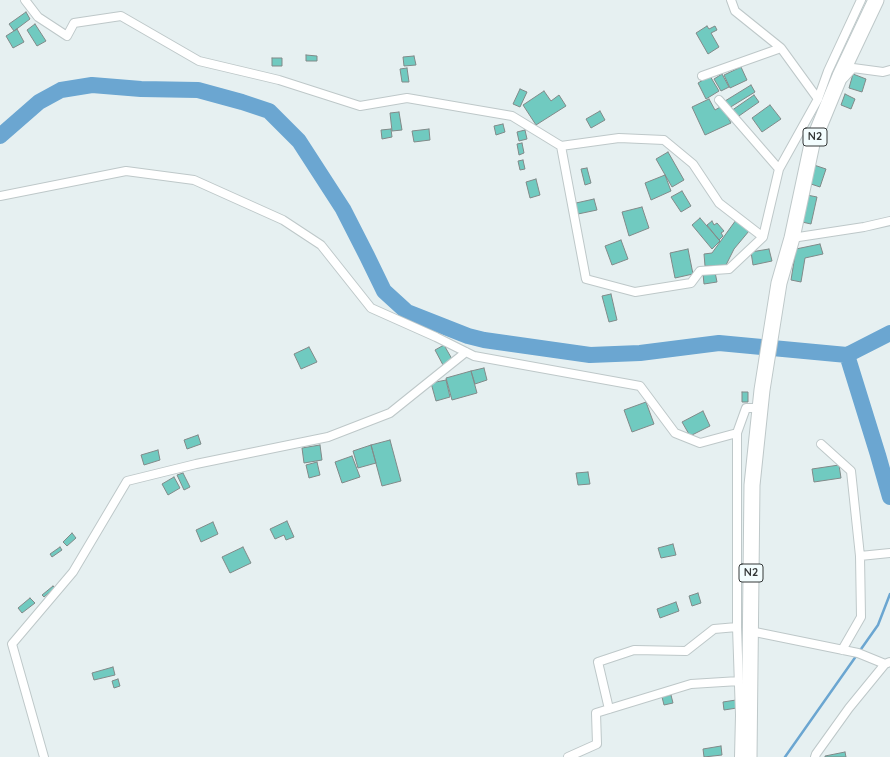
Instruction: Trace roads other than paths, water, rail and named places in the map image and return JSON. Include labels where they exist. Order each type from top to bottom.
[{"type":"highway","name":"N2","points":[[749,757],[743,629],[752,485],[762,390],[779,283],[792,238],[812,144],[834,74],[876,0]]},
{"type":"street","points":[[25,0],[38,17],[67,36],[74,23],[121,16],[199,61],[279,80],[360,106],[407,98],[512,116],[561,146],[619,138],[664,140],[693,164],[719,203],[763,238]]},
{"type":"street","points":[[731,0],[735,11],[781,48],[818,99]]},
{"type":"street","points":[[561,146],[586,279],[635,292],[691,283],[700,270],[729,269],[763,238],[780,169],[818,99],[834,74],[861,0]]},
{"type":"street","points":[[702,76],[781,48]]},
{"type":"street","points":[[834,74],[845,78],[854,68],[883,72],[890,70]]},
{"type":"street","points":[[719,100],[780,169]]},
{"type":"street","points":[[0,196],[126,171],[194,180],[283,220],[321,245],[370,308],[436,337],[474,356],[640,386],[675,432],[700,443],[737,433]]},
{"type":"street","points":[[792,238],[864,227],[890,221]]},
{"type":"street","points":[[44,757],[12,644],[73,572],[127,481],[196,464],[335,434],[390,413],[466,352]]},
{"type":"street","points":[[739,757],[739,681],[743,629],[737,433],[746,408],[760,408]]},
{"type":"street","points":[[821,444],[851,470],[860,556],[861,617],[842,650]]},
{"type":"street","points":[[860,556],[888,554]]},
{"type":"street","points":[[609,709],[598,662],[634,650],[686,651],[714,629],[743,629],[858,653],[887,663],[849,708],[815,757]]},
{"type":"street","points":[[568,757],[597,744],[596,713],[691,684],[739,681]]},
{"type":"waterway","points":[[0,136],[39,102],[61,90],[92,85],[141,89],[198,90],[269,111],[299,141],[343,209],[384,291],[407,312],[468,336],[484,340],[590,355],[640,353],[719,343],[847,355]]},
{"type":"waterway","points":[[847,355],[890,333]]},
{"type":"waterway","points":[[847,355],[890,497]]},
{"type":"waterway","points":[[785,757],[878,625],[890,594]]}]
